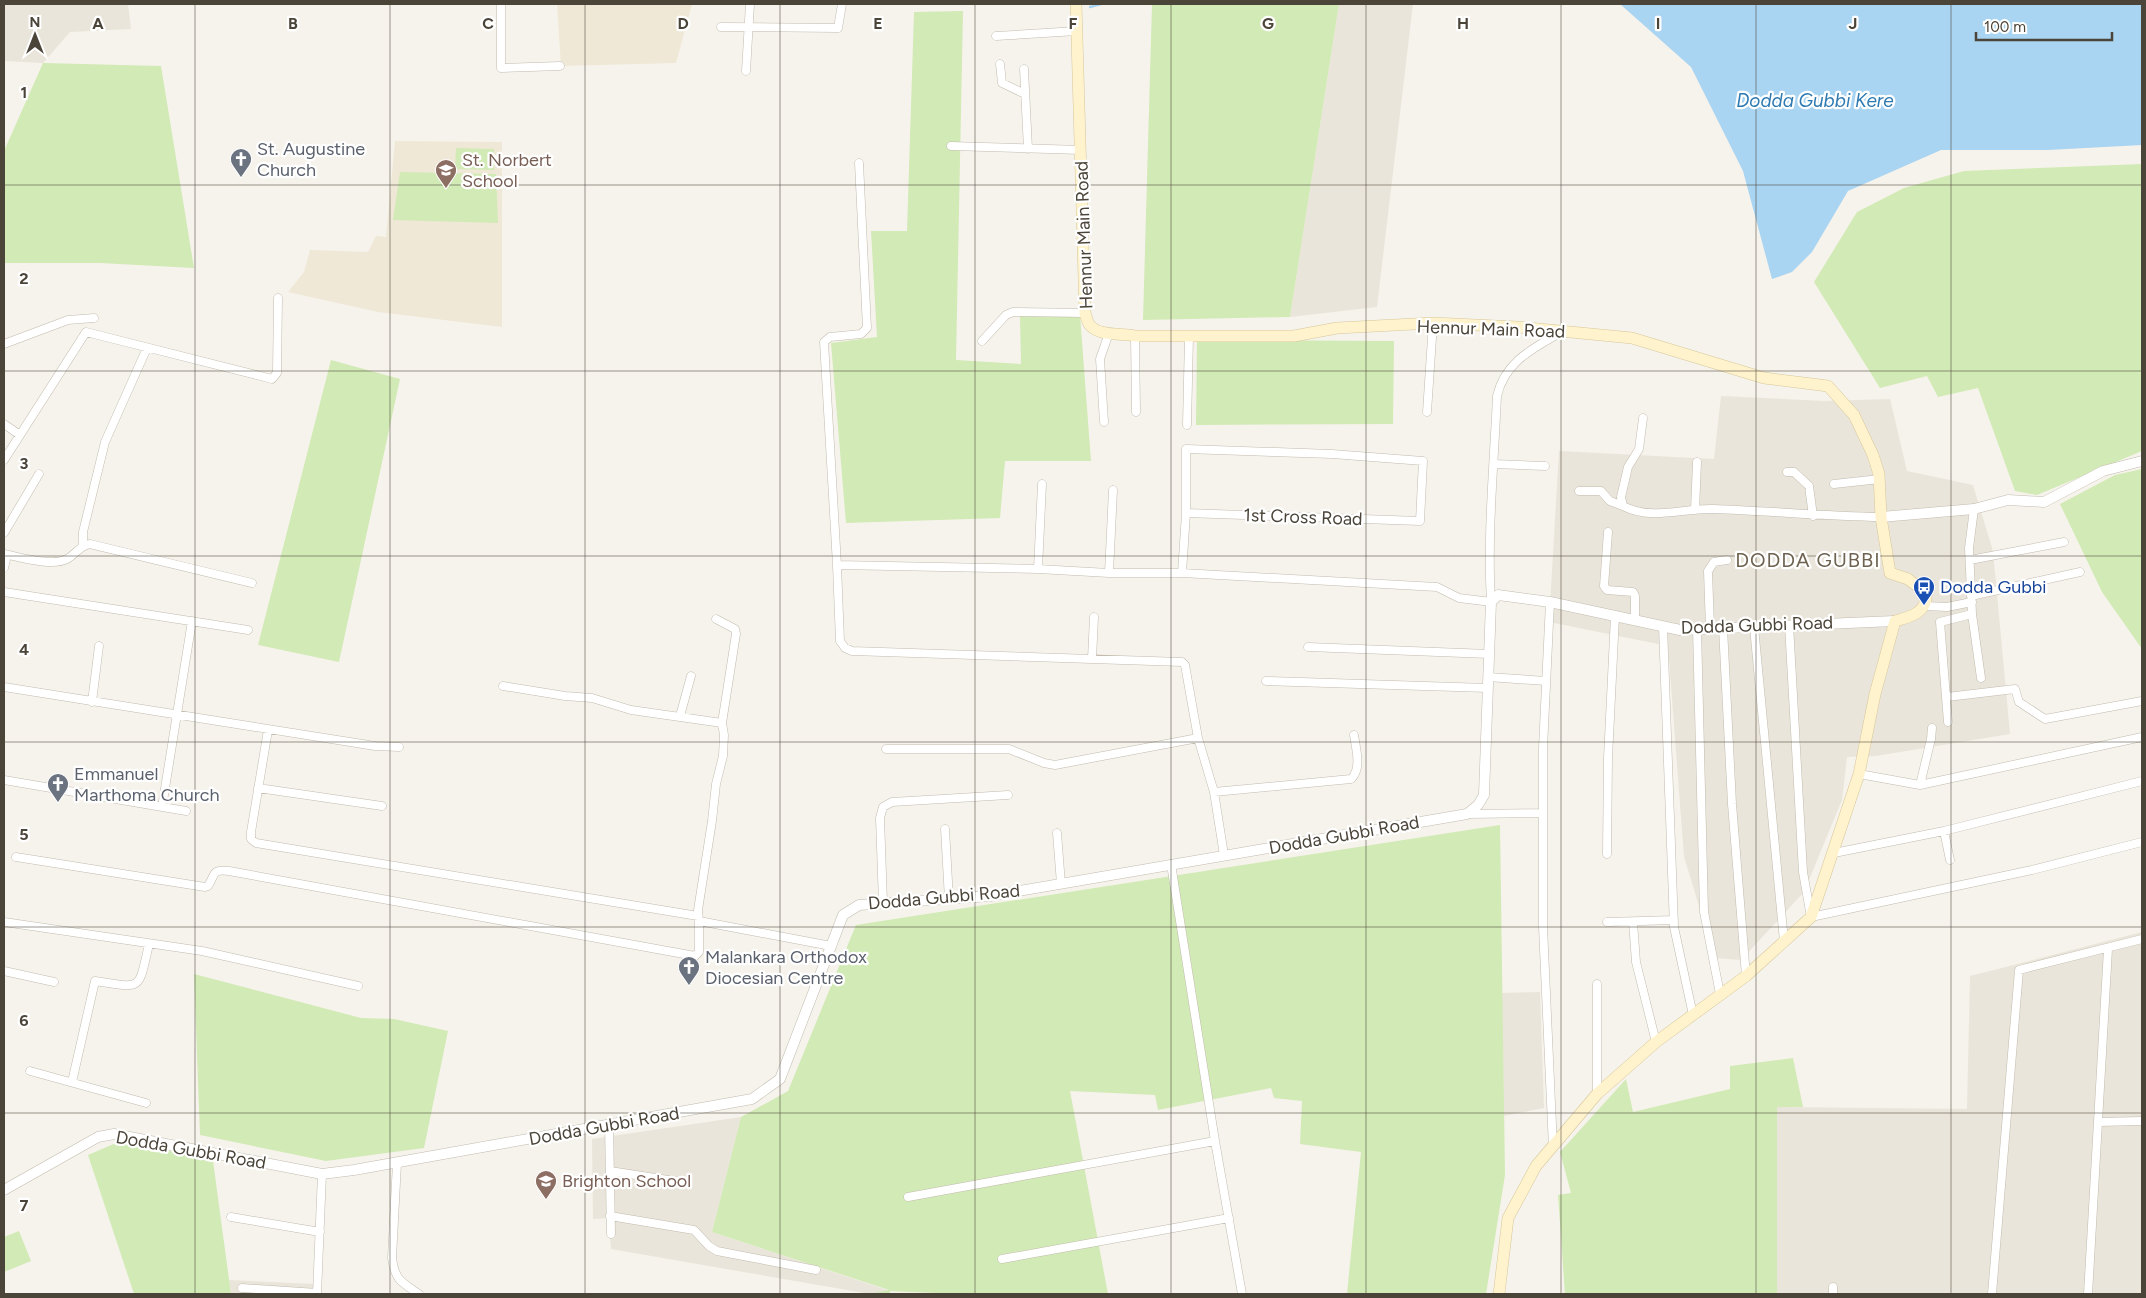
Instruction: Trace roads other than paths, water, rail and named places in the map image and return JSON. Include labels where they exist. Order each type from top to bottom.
[{"type":"main road","name":"Hennur Main Road","points":[[1076,4],[1085,313],[1089,325],[1109,333],[1135,336],[1294,336],[1337,328],[1433,323],[1563,331],[1632,338],[1764,378],[1828,386],[1854,415],[1873,455],[1880,478],[1881,517],[1890,573],[1908,578],[1920,586],[1926,593],[1924,606]]},
{"type":"main road","points":[[1499,1294],[1508,1218],[1536,1166],[1597,1094],[1656,1042],[1746,976],[1811,917],[1859,774],[1875,694],[1895,621],[1914,615],[1924,606]]},
{"type":"street","points":[[500,4],[501,68],[560,66]]},
{"type":"street","points":[[746,71],[750,4]]},
{"type":"street","points":[[721,27],[838,28],[842,4]]},
{"type":"street","points":[[996,36],[1077,31]]},
{"type":"street","points":[[1000,64],[1002,83],[1025,94]]},
{"type":"street","points":[[1024,69],[1028,148]]},
{"type":"street","points":[[951,146],[1081,150]]},
{"type":"street","points":[[859,163],[867,328],[862,334],[830,337],[826,338],[824,342],[840,641],[845,648],[852,650],[1182,662],[1185,665],[1198,738],[1214,792],[1224,855]]},
{"type":"street","points":[[4,460],[86,332],[272,379],[277,373],[278,298]]},
{"type":"street","points":[[982,341],[1006,315],[1013,312],[1085,313]]},
{"type":"street","points":[[4,344],[68,320],[94,318]]},
{"type":"street","points":[[1427,412],[1433,323]]},
{"type":"street","points":[[1467,814],[1478,805],[1484,795],[1497,396],[1505,372],[1527,353],[1563,331]]},
{"type":"street","points":[[1104,422],[1100,359],[1109,333]]},
{"type":"street","points":[[1135,336],[1136,412]]},
{"type":"street","points":[[1187,425],[1189,336]]},
{"type":"street","points":[[83,545],[83,532],[105,442],[147,348]]},
{"type":"street","points":[[1623,506],[1621,497],[1628,467],[1639,449],[1643,418]]},
{"type":"street","points":[[4,424],[20,435]]},
{"type":"street","name":"1st Cross Road","points":[[1186,450],[1332,454],[1423,460],[1420,521],[1186,513],[1186,450]]},
{"type":"street","points":[[1579,491],[1601,491],[1610,501],[1635,512],[1657,514],[1710,509],[1813,516],[1881,517],[1974,509],[2008,500],[2044,502],[2103,471],[2142,461]]},
{"type":"street","points":[[1695,510],[1697,462]]},
{"type":"street","points":[[1494,464],[1545,466]]},
{"type":"street","points":[[1787,472],[1794,472],[1809,486],[1813,516]]},
{"type":"street","points":[[4,533],[39,474]]},
{"type":"street","points":[[1834,484],[1880,478]]},
{"type":"street","points":[[1038,569],[1042,484]]},
{"type":"street","points":[[1109,573],[1113,490]]},
{"type":"street","points":[[1974,509],[1970,560],[1971,599],[1981,678]]},
{"type":"street","points":[[1182,573],[1186,513]]},
{"type":"street","points":[[1608,532],[1604,586],[1607,590],[1630,590],[1633,592],[1635,596],[1635,620]]},
{"type":"street","points":[[1970,560],[2064,542]]},
{"type":"street","points":[[4,568],[5,554],[45,562],[55,561],[66,559],[83,545],[90,544],[252,583]]},
{"type":"street","points":[[1710,628],[1708,570],[1714,562],[1727,560]]},
{"type":"street","points":[[837,565],[1038,569],[1109,573],[1182,573],[1437,587],[1459,598],[1491,602]]},
{"type":"street","points":[[1924,606],[1947,607],[1971,599],[2080,572]]},
{"type":"street","points":[[4,592],[248,630]]},
{"type":"street","name":"Dodda Gubbi Road","points":[[1491,602],[1498,595],[1550,602],[1680,630],[1895,621]]},
{"type":"street","points":[[1550,602],[1543,748],[1543,927],[1554,1147]]},
{"type":"street","points":[[1924,606],[1933,610],[1938,615],[1940,622],[1948,722]]},
{"type":"street","points":[[1940,622],[1972,614]]},
{"type":"street","points":[[1607,854],[1608,758],[1615,616]]},
{"type":"street","points":[[1092,659],[1094,617]]},
{"type":"street","points":[[16,857],[205,887],[211,883],[213,874],[217,871],[229,871],[695,956],[699,952],[699,918],[716,784],[722,756],[724,735],[722,723],[736,634],[732,627],[716,619]]},
{"type":"street","points":[[162,807],[192,622]]},
{"type":"street","points":[[1789,625],[1803,872],[1811,917],[2032,870],[2142,842]]},
{"type":"street","points":[[1663,626],[1674,920],[1693,1015]]},
{"type":"street","points":[[1754,627],[1784,941]]},
{"type":"street","points":[[1723,628],[1732,804],[1746,976]]},
{"type":"street","points":[[1697,629],[1704,912],[1720,994]]},
{"type":"street","points":[[92,702],[99,646]]},
{"type":"street","points":[[1308,647],[1489,654]]},
{"type":"street","points":[[680,716],[691,676]]},
{"type":"street","points":[[1488,677],[1546,681]]},
{"type":"street","points":[[1266,681],[1488,688]]},
{"type":"street","points":[[503,686],[592,698],[631,710],[680,716],[696,721],[722,723]]},
{"type":"street","points":[[4,687],[268,730],[376,746],[399,747]]},
{"type":"street","points":[[1947,697],[2015,689],[2019,702],[2045,719],[2142,701]]},
{"type":"street","points":[[1920,785],[1932,728]]},
{"type":"street","points":[[268,730],[251,832],[251,839],[256,843],[699,918],[831,946]]},
{"type":"street","points":[[1214,792],[1351,779],[1356,774],[1357,768],[1354,736]]},
{"type":"street","points":[[1859,774],[1920,785],[2142,737]]},
{"type":"street","points":[[886,749],[1009,749],[1044,763],[1055,765],[1198,738]]},
{"type":"street","points":[[4,780],[186,811]]},
{"type":"street","points":[[1834,853],[1944,831],[2142,780]]},
{"type":"street","points":[[258,788],[382,806]]},
{"type":"street","points":[[883,903],[880,818],[883,807],[892,802],[1008,796]]},
{"type":"street","points":[[1467,814],[1543,813]]},
{"type":"street","name":"Dodda Gubbi Road","points":[[4,1190],[98,1137],[114,1134],[322,1174],[397,1163],[752,1099],[780,1079],[843,915],[859,905],[990,896],[1467,814]]},
{"type":"street","points":[[945,829],[949,899]]},
{"type":"street","points":[[1944,831],[1950,860]]},
{"type":"street","points":[[1057,833],[1061,884]]},
{"type":"street","points":[[1171,864],[1215,1141],[1242,1294]]},
{"type":"street","points":[[1607,922],[1674,920]]},
{"type":"street","points":[[4,922],[202,950],[358,986]]},
{"type":"street","points":[[1633,922],[1635,956],[1656,1042]]},
{"type":"street","points":[[1992,1294],[2017,974],[2019,970],[2025,967],[2108,949],[2142,939]]},
{"type":"street","points":[[72,1082],[94,981],[130,986],[136,985],[141,980],[149,944]]},
{"type":"street","points":[[2088,1294],[2108,949]]},
{"type":"street","points":[[4,971],[54,982]]},
{"type":"street","points":[[1597,984],[1597,1094]]},
{"type":"street","points":[[30,1071],[146,1103]]},
{"type":"street","points":[[2098,1122],[2142,1121]]},
{"type":"street","points":[[609,1125],[611,1234]]},
{"type":"street","points":[[908,1197],[1215,1141]]},
{"type":"street","points":[[397,1163],[392,1258],[394,1272],[398,1280],[419,1294]]},
{"type":"street","points":[[610,1171],[687,1183]]},
{"type":"street","points":[[242,1288],[317,1294],[322,1174]]},
{"type":"street","points":[[610,1216],[694,1230],[709,1246],[718,1251],[816,1270]]},
{"type":"street","points":[[231,1217],[320,1232]]},
{"type":"street","points":[[1002,1259],[1228,1218]]},
{"type":"water","name":"Dodda Gubbi Kere","points":[[1620,4],[2142,4],[2142,145],[2048,150],[1941,150],[1848,191],[1812,252],[1792,272],[1772,279],[1743,171],[1691,67]]},
{"type":"waterway","points":[[1090,7],[1101,4]]},
{"type":"place","name":"St. Augustine Church","points":[[241,178]]},
{"type":"place","name":"St. Norbert School","points":[[446,189]]},
{"type":"place","name":"Dodda Gubbi","points":[[1924,606]]},
{"type":"place","name":"Emmanuel Marthoma Church","points":[[58,803]]},
{"type":"place","name":"Malankara Orthodox Diocesian Centre","points":[[689,986]]},
{"type":"place","name":"Brighton School","points":[[546,1200]]},
{"type":"district","name":"DODDA GUBBI","points":[[1808,560]]}]
